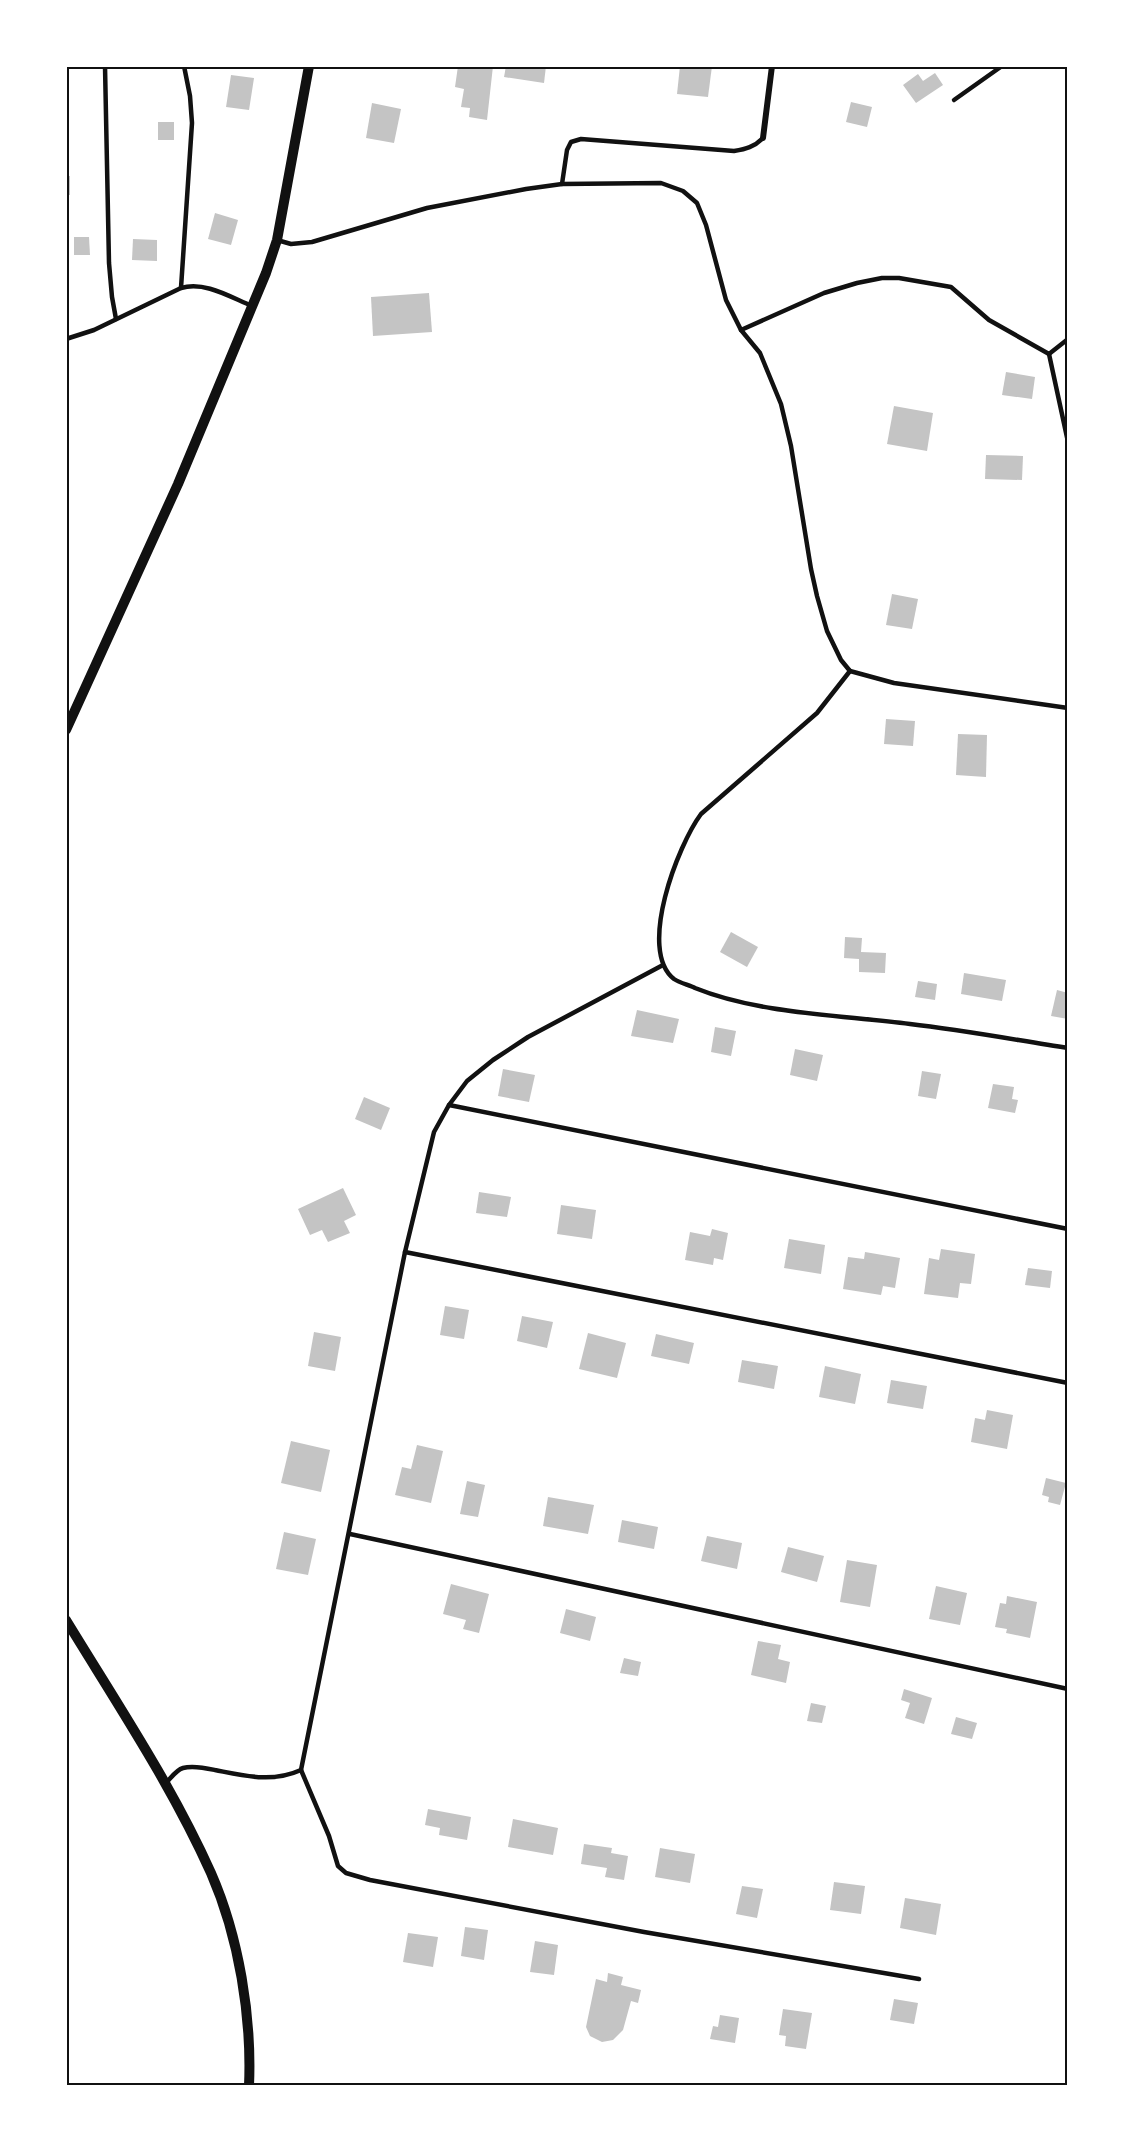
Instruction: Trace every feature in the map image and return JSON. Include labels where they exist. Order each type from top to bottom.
[{"type":"street","points":[[66,730],[178,484],[253,306],[277,240],[309,66]]},
{"type":"street","points":[[763,138],[772,66]]},
{"type":"street","points":[[66,1620],[165,1784],[211,1873],[232,1934],[245,1998],[250,2054],[249,2086]]},
{"type":"lane","points":[[105,66],[109,263],[116,319]]},
{"type":"lane","points":[[181,288],[192,123],[184,66]]},
{"type":"lane","points":[[954,100],[1002,66]]},
{"type":"lane","points":[[562,184],[567,150],[571,142],[581,139],[734,151],[748,149],[763,138]]},
{"type":"lane","points":[[277,240],[291,244],[312,242],[427,208],[562,184],[661,183],[683,191],[697,203],[706,225],[726,300],[741,330],[760,353],[781,404],[791,446],[810,569],[827,631],[841,660],[850,671],[894,683],[1068,708]]},
{"type":"lane","points":[[741,330],[824,293],[856,283],[882,278],[898,278],[951,287],[989,320],[1049,354],[1068,442]]},
{"type":"lane","points":[[66,339],[94,330],[191,285],[202,286],[253,306]]},
{"type":"lane","points":[[1049,354],[1068,339]]},
{"type":"lane","points":[[850,671],[817,713],[701,814],[690,828],[668,890],[661,919],[659,944],[663,965],[675,980],[744,1004],[912,1024],[1068,1048]]},
{"type":"lane","points":[[663,965],[511,1048],[467,1081],[449,1105],[434,1132],[405,1252],[302,1770],[329,1836],[338,1866],[346,1873],[370,1880],[632,1930],[919,1979]]},
{"type":"lane","points":[[449,1105],[1068,1229]]},
{"type":"lane","points":[[405,1252],[1068,1383]]},
{"type":"lane","points":[[350,1534],[1068,1689]]},
{"type":"lane","points":[[165,1784],[183,1768],[196,1767],[272,1779],[302,1770]]},
{"type":"building","points":[[458,66],[493,66],[487,120],[469,117],[470,108],[461,107],[464,89],[455,87]]},
{"type":"building","points":[[506,66],[546,66],[544,83],[504,77]]},
{"type":"building","points":[[680,66],[712,66],[708,97],[677,94]]},
{"type":"building","points":[[935,73],[943,85],[916,103],[903,85],[918,74],[923,81]]},
{"type":"building","points":[[231,75],[254,78],[249,110],[226,107]]},
{"type":"building","points":[[851,102],[872,107],[867,127],[846,122]]},
{"type":"building","points":[[372,103],[401,109],[394,143],[366,138]]},
{"type":"building","points":[[158,122],[174,122],[174,140],[158,140]]},
{"type":"building","points":[[66,176],[70,176],[70,195],[66,195]]},
{"type":"building","points":[[215,213],[238,220],[231,245],[208,239]]},
{"type":"building","points":[[74,237],[89,237],[90,255],[74,255]]},
{"type":"building","points":[[133,239],[157,240],[157,261],[132,260]]},
{"type":"building","points":[[429,293],[432,332],[373,336],[371,297]]},
{"type":"building","points":[[1006,372],[1035,377],[1032,399],[1002,395]]},
{"type":"building","points":[[894,406],[933,413],[927,451],[887,444]]},
{"type":"building","points":[[986,455],[1023,456],[1022,480],[985,479]]},
{"type":"building","points":[[892,594],[918,599],[912,629],[886,625]]},
{"type":"building","points":[[886,719],[915,721],[913,746],[884,744]]},
{"type":"building","points":[[958,734],[987,735],[986,777],[956,775]]},
{"type":"building","points":[[731,932],[758,947],[747,967],[720,952]]},
{"type":"building","points":[[845,937],[862,938],[861,952],[886,953],[885,973],[859,972],[859,959],[844,958]]},
{"type":"building","points":[[964,973],[1006,980],[1002,1001],[961,994]]},
{"type":"building","points":[[918,981],[937,984],[935,1000],[915,997]]},
{"type":"building","points":[[1057,990],[1068,993],[1068,1019],[1051,1016]]},
{"type":"building","points":[[637,1010],[679,1019],[673,1043],[631,1036]]},
{"type":"building","points":[[715,1027],[736,1031],[731,1056],[711,1052]]},
{"type":"building","points":[[795,1049],[823,1055],[817,1081],[790,1075]]},
{"type":"building","points":[[503,1069],[535,1075],[529,1102],[498,1096]]},
{"type":"building","points":[[922,1071],[941,1074],[936,1099],[918,1096]]},
{"type":"building","points":[[993,1084],[1014,1087],[1012,1099],[1018,1100],[1015,1113],[988,1108]]},
{"type":"building","points":[[364,1097],[390,1108],[381,1130],[355,1119]]},
{"type":"building","points":[[343,1188],[356,1215],[344,1221],[350,1233],[328,1242],[322,1230],[310,1235],[298,1209]]},
{"type":"building","points":[[479,1192],[511,1197],[507,1217],[476,1213]]},
{"type":"building","points":[[561,1205],[596,1210],[592,1239],[557,1234]]},
{"type":"building","points":[[712,1229],[728,1233],[723,1260],[714,1258],[713,1265],[685,1260],[690,1232],[710,1236]]},
{"type":"building","points":[[789,1239],[825,1245],[821,1274],[784,1268]]},
{"type":"building","points":[[941,1249],[975,1254],[971,1284],[960,1283],[958,1298],[924,1294],[929,1258],[939,1260]]},
{"type":"building","points":[[865,1252],[900,1258],[895,1288],[883,1286],[881,1295],[843,1289],[848,1257],[864,1259]]},
{"type":"building","points":[[1028,1268],[1052,1271],[1050,1288],[1025,1285]]},
{"type":"building","points":[[445,1306],[469,1310],[464,1339],[440,1335]]},
{"type":"building","points":[[522,1316],[553,1322],[547,1348],[517,1341]]},
{"type":"building","points":[[314,1332],[341,1337],[335,1371],[308,1366]]},
{"type":"building","points":[[588,1333],[626,1343],[617,1378],[579,1369]]},
{"type":"building","points":[[656,1334],[694,1343],[689,1364],[651,1356]]},
{"type":"building","points":[[742,1360],[778,1366],[774,1389],[738,1382]]},
{"type":"building","points":[[825,1366],[861,1374],[855,1404],[819,1397]]},
{"type":"building","points":[[891,1380],[927,1386],[923,1409],[887,1403]]},
{"type":"building","points":[[987,1410],[1013,1415],[1007,1449],[971,1442],[975,1418],[985,1420]]},
{"type":"building","points":[[291,1441],[330,1450],[321,1492],[281,1483]]},
{"type":"building","points":[[417,1445],[443,1451],[431,1503],[395,1495],[402,1467],[411,1469]]},
{"type":"building","points":[[1046,1478],[1066,1483],[1060,1505],[1048,1502],[1049,1497],[1042,1495]]},
{"type":"building","points":[[467,1481],[485,1485],[478,1517],[460,1514]]},
{"type":"building","points":[[548,1497],[594,1505],[588,1534],[543,1526]]},
{"type":"building","points":[[622,1520],[658,1527],[654,1549],[618,1542]]},
{"type":"building","points":[[284,1532],[316,1539],[308,1575],[276,1569]]},
{"type":"building","points":[[707,1536],[742,1543],[737,1569],[701,1561]]},
{"type":"building","points":[[788,1547],[824,1556],[817,1582],[781,1572]]},
{"type":"building","points":[[847,1560],[877,1565],[870,1607],[840,1602]]},
{"type":"building","points":[[451,1584],[489,1594],[479,1633],[463,1629],[466,1620],[443,1614]]},
{"type":"building","points":[[936,1586],[967,1593],[960,1625],[929,1619]]},
{"type":"building","points":[[1007,1596],[1037,1602],[1030,1638],[1006,1633],[1007,1629],[995,1627],[1000,1603],[1006,1604]]},
{"type":"building","points":[[566,1609],[596,1617],[590,1641],[560,1633]]},
{"type":"building","points":[[758,1641],[781,1645],[778,1659],[790,1662],[786,1683],[751,1675]]},
{"type":"building","points":[[624,1658],[641,1662],[638,1676],[620,1673]]},
{"type":"building","points":[[904,1689],[932,1698],[924,1724],[905,1718],[910,1703],[901,1700]]},
{"type":"building","points":[[811,1703],[826,1706],[822,1723],[807,1721]]},
{"type":"building","points":[[956,1717],[977,1723],[972,1739],[951,1734]]},
{"type":"building","points":[[428,1809],[471,1817],[467,1840],[439,1835],[440,1828],[425,1825]]},
{"type":"building","points":[[513,1819],[558,1828],[553,1855],[508,1847]]},
{"type":"building","points":[[584,1844],[612,1848],[611,1853],[628,1856],[624,1880],[605,1877],[607,1868],[581,1864]]},
{"type":"building","points":[[660,1848],[695,1854],[690,1883],[655,1877]]},
{"type":"building","points":[[834,1882],[865,1886],[861,1914],[830,1910]]},
{"type":"building","points":[[742,1886],[763,1889],[757,1918],[736,1914]]},
{"type":"building","points":[[905,1898],[941,1904],[936,1935],[900,1928]]},
{"type":"building","points":[[465,1927],[488,1930],[484,1960],[461,1956]]},
{"type":"building","points":[[408,1933],[438,1937],[433,1967],[403,1962]]},
{"type":"building","points":[[535,1941],[558,1945],[554,1975],[530,1972]]},
{"type":"building","points":[[608,1973],[623,1977],[621,1985],[641,1990],[638,2003],[631,2001],[623,2030],[613,2040],[602,2042],[590,2036],[586,2027],[596,1979],[607,1982]]},
{"type":"building","points":[[894,1999],[918,2003],[914,2024],[890,2020]]},
{"type":"building","points":[[783,2009],[812,2013],[806,2049],[785,2046],[786,2036],[779,2035]]},
{"type":"building","points":[[720,2015],[739,2018],[735,2043],[710,2039],[713,2026],[718,2027]]}]
